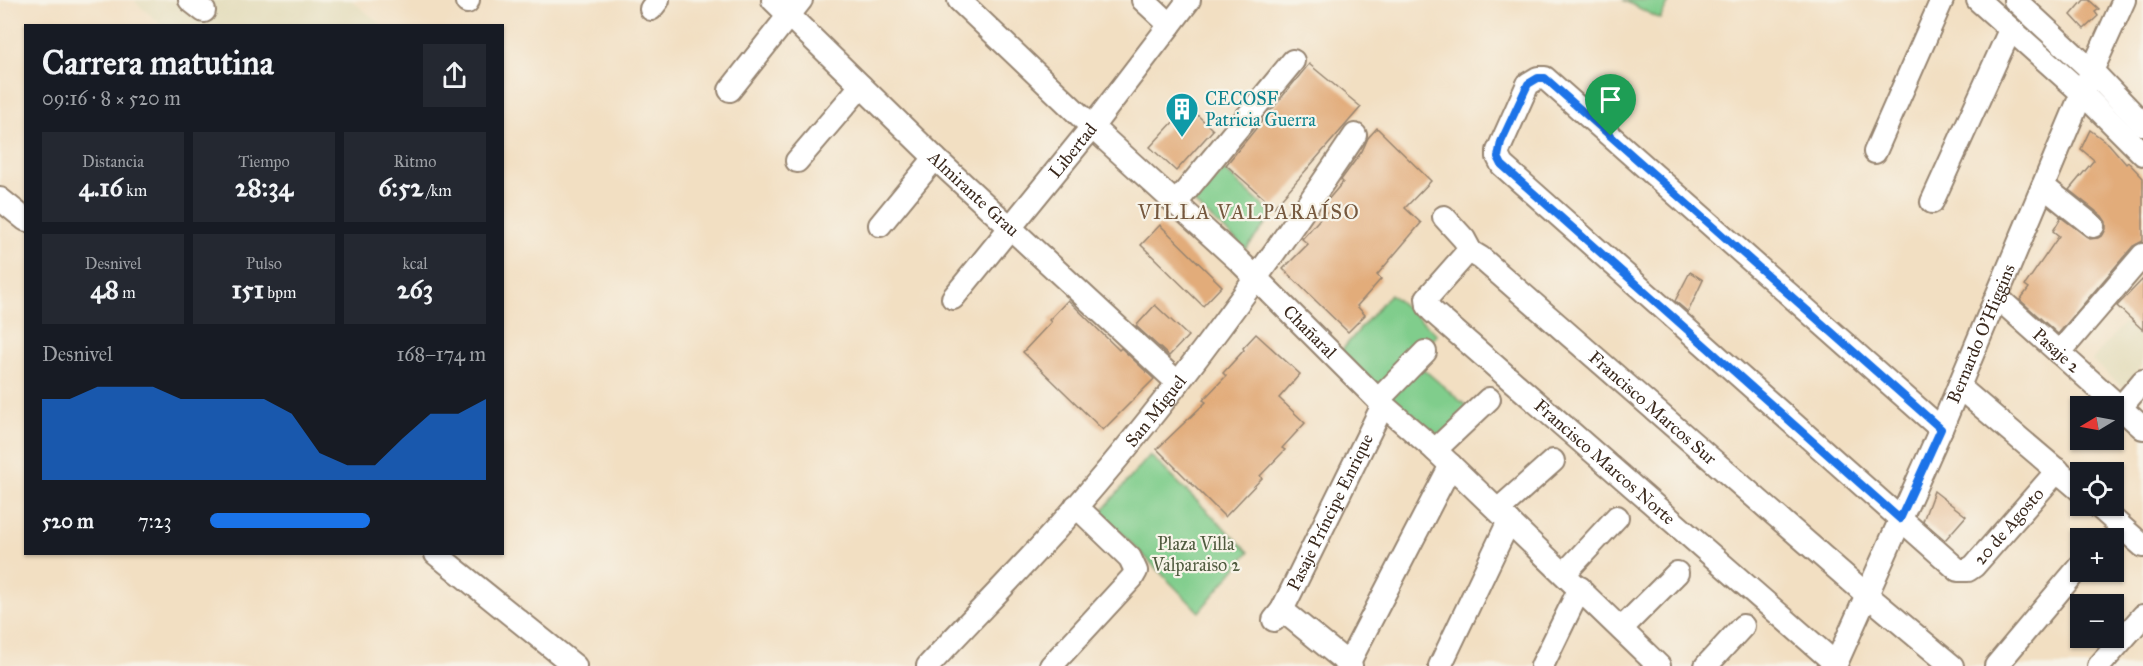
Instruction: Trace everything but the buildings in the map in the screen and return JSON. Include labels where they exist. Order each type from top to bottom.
[{"type":"street","name":"Almirante Grau","points":[[773,0],[795,8],[861,86],[935,158],[1178,383]]},
{"type":"street","name":"Chañaral","points":[[959,0],[1092,127],[1239,261],[1381,403],[1443,457],[1621,628],[1650,662]]},
{"type":"street","points":[[1143,0],[1170,25]]},
{"type":"street","name":"Libertad","points":[[953,298],[1092,127],[1189,0]]},
{"type":"street","points":[[1875,152],[1941,0]]},
{"type":"street","points":[[1978,0],[2082,93],[2143,153]]},
{"type":"street","points":[[2015,0],[2092,71],[2143,124]]},
{"type":"street","name":"Bernardo O'Higgins","points":[[1836,665],[1941,429],[2082,93],[2124,0]]},
{"type":"street","points":[[730,90],[795,8]]},
{"type":"street","points":[[1932,202],[2010,30]]},
{"type":"street","points":[[1176,202],[1293,61]]},
{"type":"street","name":"20 de Agosto","points":[[1941,429],[1545,78],[1538,78],[1528,84],[1501,142],[1498,157],[1502,165],[1958,570],[1968,570],[1974,566],[2058,470]]},
{"type":"street","points":[[797,161],[861,86]]},
{"type":"street","name":"San Miguel","points":[[928,666],[1077,506],[1178,383],[1281,246],[1355,135]]},
{"type":"street","points":[[880,225],[935,158]]},
{"type":"street","points":[[2043,186],[2093,226]]},
{"type":"street","points":[[0,199],[24,218]]},
{"type":"street","name":"Francisco Marcos Sur","points":[[1444,217],[1464,238],[1471,252],[1481,258],[1867,595],[1952,666]]},
{"type":"street","name":"Francisco Marcos Norte","points":[[1471,252],[1464,256],[1428,298],[1428,306],[1432,311],[1836,665]]},
{"type":"street","points":[[2059,353],[2143,255]]},
{"type":"street","name":"Pasaje 2","points":[[1997,297],[2108,396]]},
{"type":"street","name":"Pasaje Príncipe Enrique","points":[[1349,665],[1278,615],[1381,403],[1425,352]]},
{"type":"street","points":[[2124,403],[2143,381]]},
{"type":"street","points":[[1959,387],[2070,481]]},
{"type":"street","points":[[1349,665],[1443,457],[1489,399]]},
{"type":"street","name":"Pasaje 2","points":[[2124,410],[2143,428]]},
{"type":"street","points":[[1440,666],[1504,515],[1553,460]]},
{"type":"street","points":[[1051,666],[1136,572],[1130,558],[1077,506]]},
{"type":"street","points":[[1542,666],[1572,581],[1617,517]]},
{"type":"street","points":[[2124,537],[2143,546]]},
{"type":"street","points":[[437,555],[575,666]]},
{"type":"street","points":[[1621,628],[1677,573]]},
{"type":"street","points":[[1996,666],[2070,578]]},
{"type":"street","points":[[2099,666],[2143,616]]},
{"type":"street","points":[[1706,666],[1743,626]]},
{"type":"shaded area","points":[[137,0],[351,0],[381,24],[161,24],[135,2]]},
{"type":"shaded area","points":[[2124,323],[2143,339],[2143,364],[2123,388],[2092,360]]},
{"type":"green space","points":[[1623,0],[1670,0],[1660,19]]},
{"type":"green space","points":[[1224,170],[1273,215],[1246,249],[1194,203]]},
{"type":"green space","points":[[1390,294],[1437,334],[1415,362],[1471,410],[1436,442],[1341,351]]},
{"type":"green space","name":"Plaza Villa Valparaiso 2","points":[[1150,455],[1249,552],[1199,612],[1101,512]]},
{"type":"place","name":"CECOSF Patricia Guerra","points":[[1182,138]]},
{"type":"district","name":"VILLA VALPARAÍSO","points":[[1249,212]]},
{"type":"route","points":[[1538,78],[1545,78],[1611,136],[1941,429],[1900,519],[1502,165],[1498,157],[1501,142],[1528,84],[1538,78]]}]
